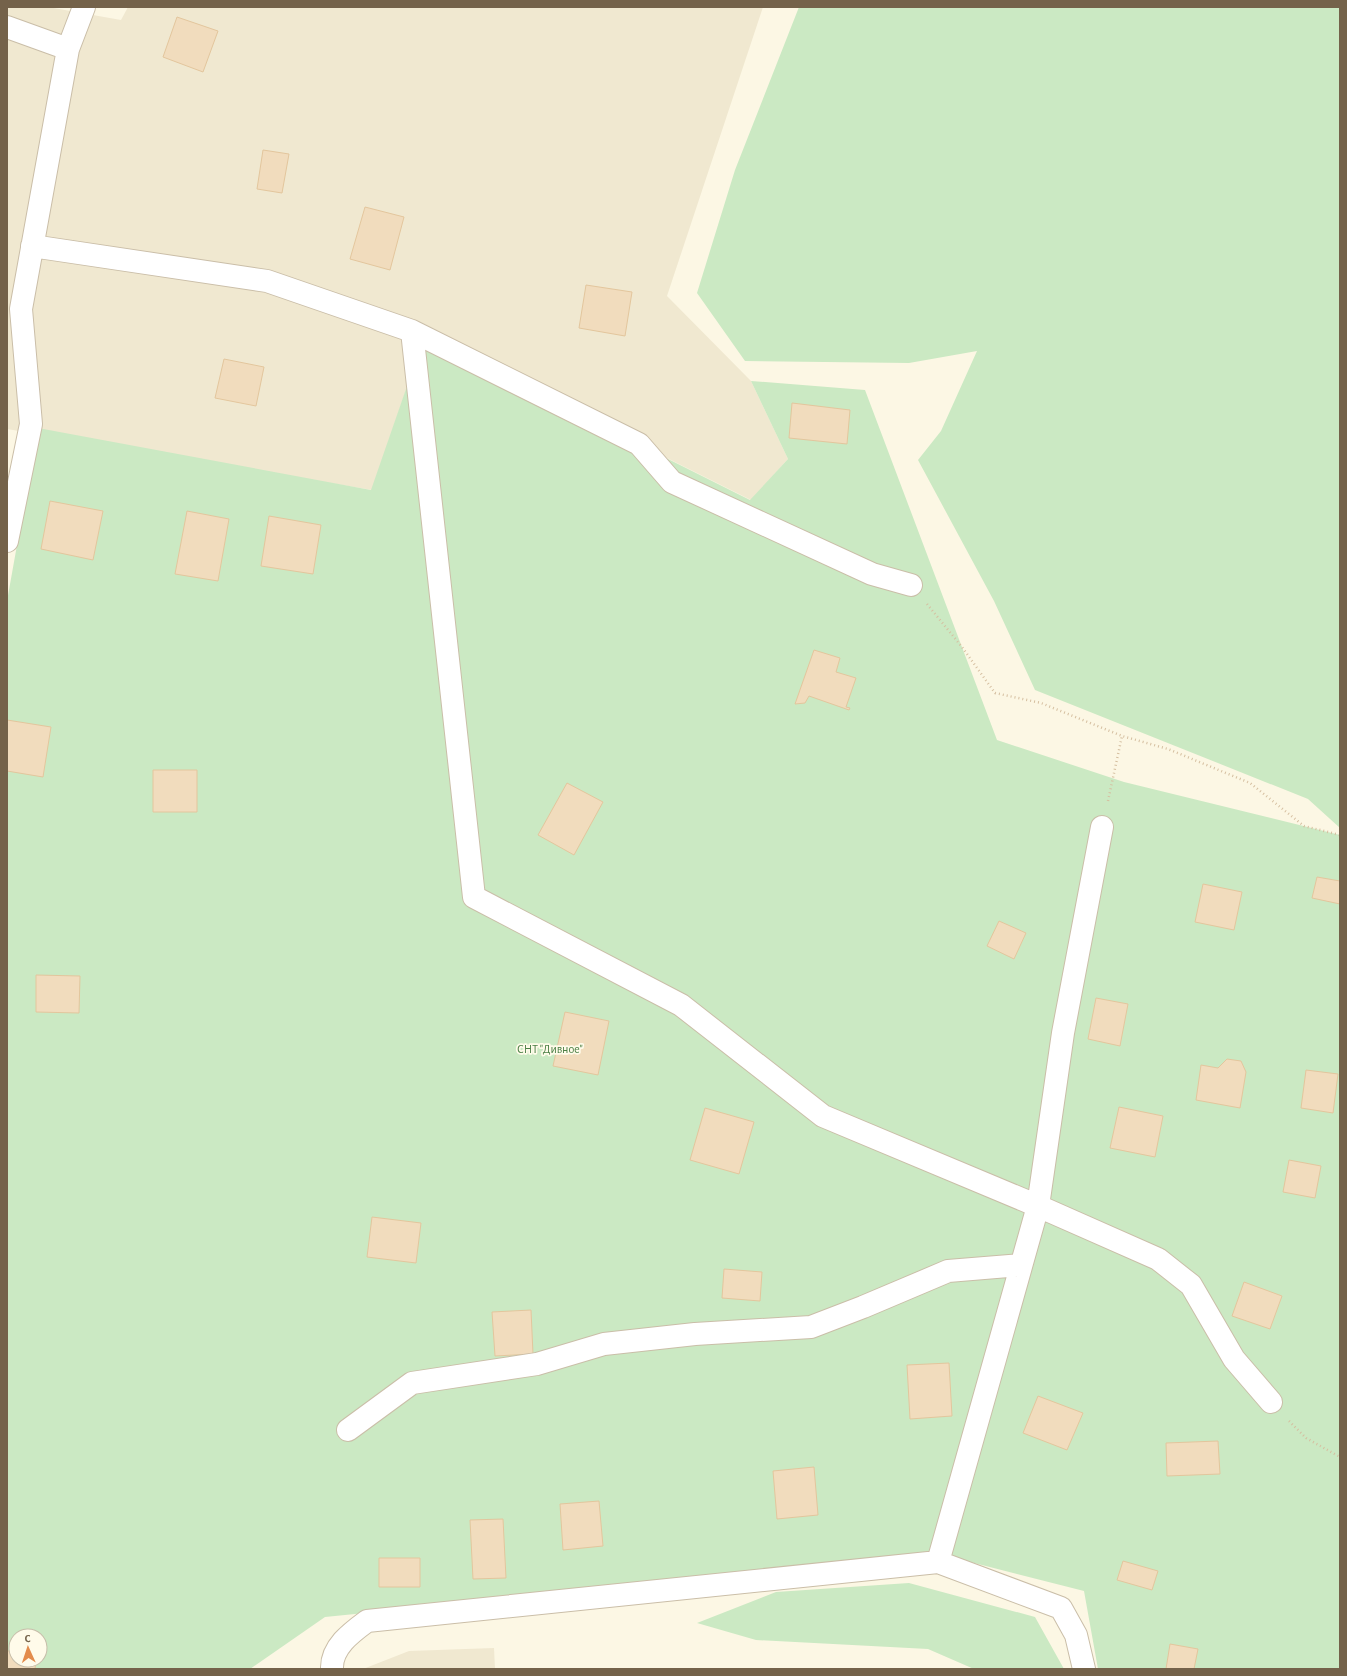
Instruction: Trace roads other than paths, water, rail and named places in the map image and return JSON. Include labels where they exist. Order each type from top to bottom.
[{"type":"street","points":[[7,541],[31,424],[14,307],[32,246],[68,49],[84,7]]},
{"type":"street","points":[[7,27],[68,49]]},
{"type":"street","points":[[32,246],[267,281],[412,331],[639,444],[672,482],[872,574],[911,585]]},
{"type":"street","points":[[412,331],[474,897],[681,1006],[823,1116],[1038,1206],[1158,1259],[1191,1285],[1234,1360],[1271,1402]]},
{"type":"street","points":[[938,1562],[1038,1206],[1063,1033],[1102,827]]},
{"type":"street","points":[[348,1430],[412,1382],[537,1364],[604,1344],[695,1334],[811,1327],[948,1271],[1021,1265]]},
{"type":"street","points":[[332,1669],[332,1662],[344,1638],[367,1621],[938,1562],[1061,1608],[1076,1635],[1084,1669]]},
{"type":"park label","name":"СНТ \"Дивное\"","points":[[550,1049]]}]
